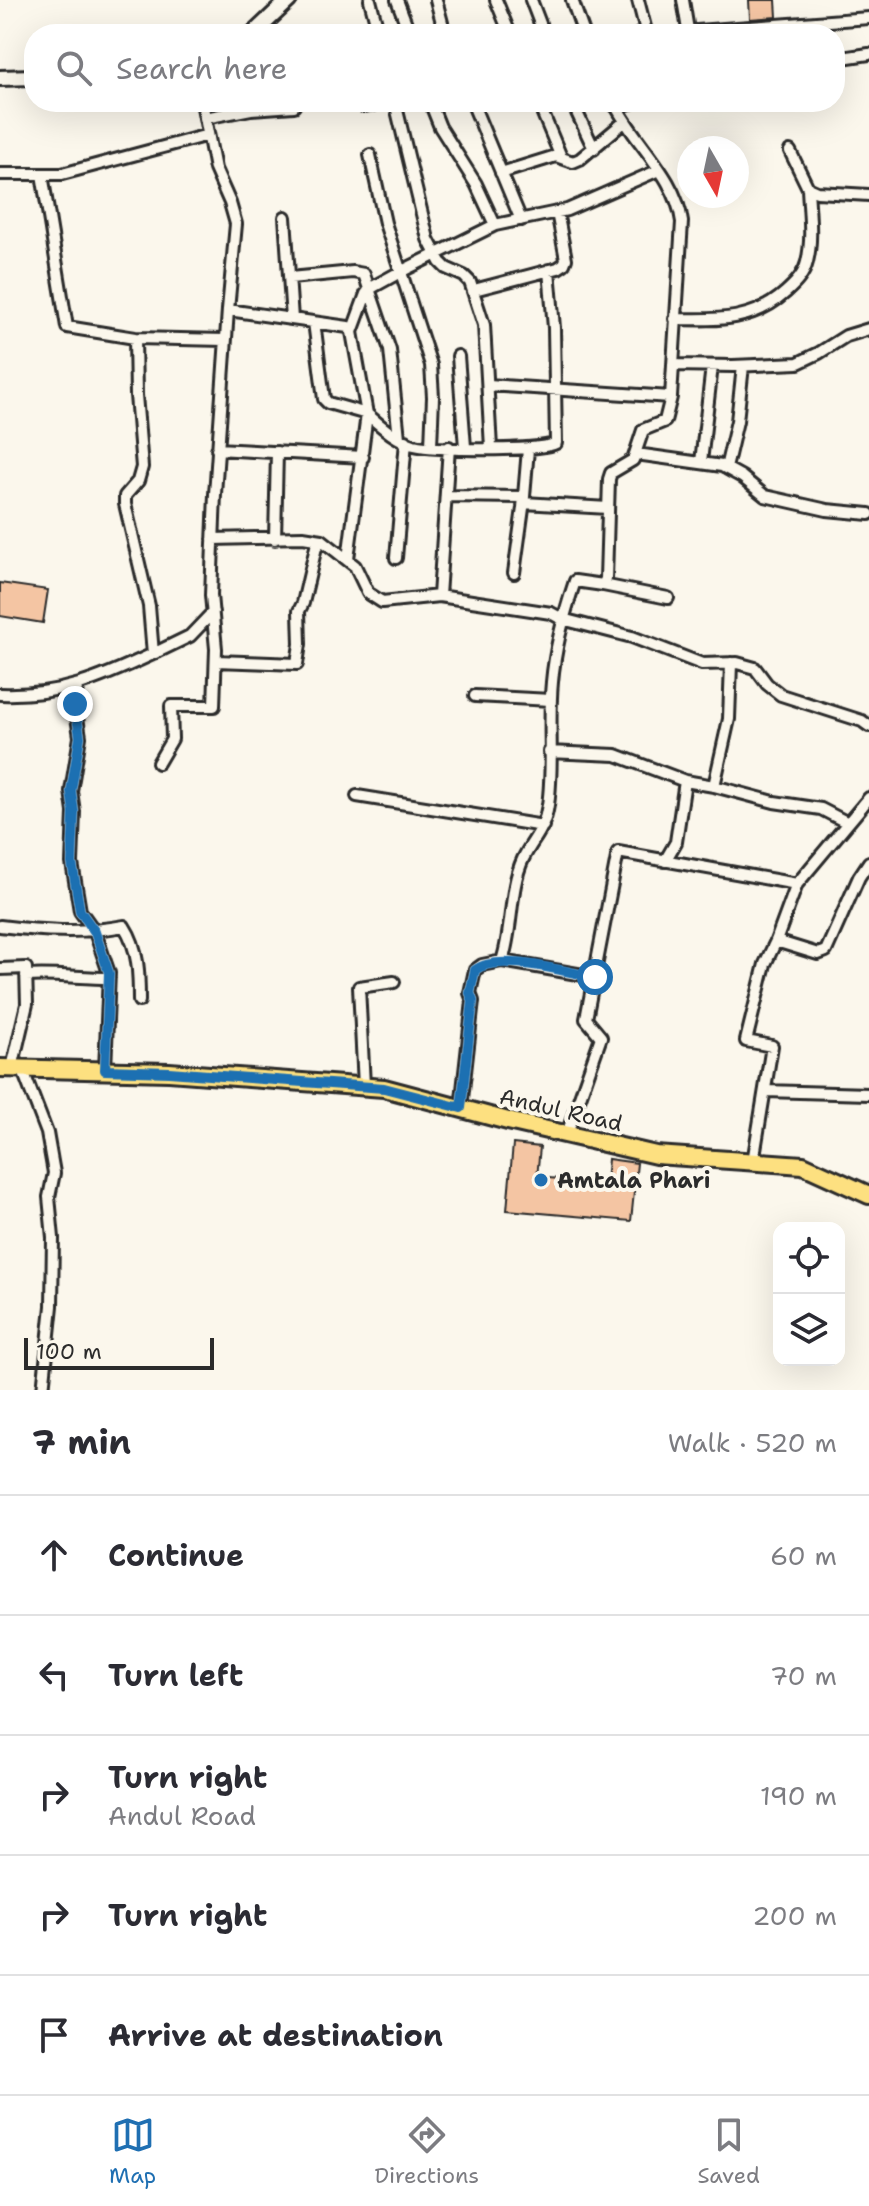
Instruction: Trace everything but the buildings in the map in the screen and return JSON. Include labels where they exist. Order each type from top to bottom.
[{"type":"main road","name":"Andul Road","points":[[11,1068],[169,1072],[384,1088],[656,1155],[803,1165],[869,1195]]},
{"type":"street","points":[[264,24],[289,0]]},
{"type":"street","points":[[370,0],[376,24]]},
{"type":"street","points":[[397,0],[406,24]]},
{"type":"street","points":[[436,0],[442,24]]},
{"type":"street","points":[[496,0],[506,24]]},
{"type":"street","points":[[531,0],[540,24]]},
{"type":"street","points":[[572,0],[580,24]]},
{"type":"street","points":[[638,0],[644,24]]},
{"type":"street","points":[[683,0],[687,24]]},
{"type":"street","points":[[790,24],[869,18]]},
{"type":"street","points":[[845,58],[869,54]]},
{"type":"street","points":[[0,78],[24,77]]},
{"type":"street","points":[[158,763],[172,739],[171,706],[214,706],[213,539],[217,449],[236,224],[215,169],[204,112]]},
{"type":"street","points":[[205,118],[236,112]]},
{"type":"street","points":[[395,112],[422,221],[434,254],[446,268],[464,276],[474,290],[484,325],[491,448]]},
{"type":"street","points":[[434,112],[476,184],[495,225]]},
{"type":"street","points":[[476,112],[521,220]]},
{"type":"street","points":[[542,112],[561,157]]},
{"type":"street","points":[[577,112],[594,149]]},
{"type":"street","points":[[603,585],[606,579],[611,473],[633,460],[643,430],[665,421],[667,417],[671,397],[682,222],[675,196],[618,112]]},
{"type":"street","points":[[501,173],[550,157],[573,162],[594,149],[623,123]]},
{"type":"street","points":[[0,174],[62,174],[208,135]]},
{"type":"street","points":[[675,319],[730,320],[751,314],[773,303],[796,284],[804,272],[810,243],[808,188],[790,151]]},
{"type":"street","points":[[370,155],[385,223],[431,365],[431,446]]},
{"type":"street","points":[[348,559],[367,414],[352,332],[366,294],[400,272],[495,225],[557,212],[659,170]]},
{"type":"street","points":[[42,174],[65,323],[72,329],[135,338],[225,340]]},
{"type":"street","points":[[808,188],[817,192],[869,195]]},
{"type":"street","points":[[474,290],[564,264],[566,259],[557,212]]},
{"type":"street","points":[[285,217],[292,319]]},
{"type":"street","points":[[314,322],[324,399],[328,403],[367,414],[403,440],[431,446],[545,448],[556,443],[549,270]]},
{"type":"street","points":[[290,278],[360,272],[371,288],[390,350],[403,440],[396,558]]},
{"type":"street","points":[[228,310],[341,325],[352,332]]},
{"type":"street","points":[[673,365],[798,363],[846,336],[869,329]]},
{"type":"street","points":[[135,338],[142,467],[138,481],[125,496],[125,504],[149,606],[153,654]]},
{"type":"street","points":[[458,356],[465,447]]},
{"type":"street","points":[[701,462],[712,366]]},
{"type":"street","points":[[726,468],[737,421],[743,366]]},
{"type":"street","points":[[488,385],[671,397]]},
{"type":"street","points":[[439,596],[449,447]]},
{"type":"street","points":[[217,449],[363,457]]},
{"type":"street","points":[[514,573],[528,449]]},
{"type":"street","points":[[275,539],[277,452]]},
{"type":"street","points":[[636,454],[726,468],[765,496],[827,510],[869,514]]},
{"type":"street","points":[[447,496],[608,508]]},
{"type":"street","points":[[213,539],[303,537],[322,540],[355,566],[368,593],[382,602],[439,596],[551,613],[562,619],[662,646],[702,664],[731,663],[755,668],[767,684],[781,695],[869,726]]},
{"type":"street","points":[[216,661],[297,664],[299,611],[316,547],[322,540]]},
{"type":"street","points":[[502,961],[509,942],[517,878],[523,859],[543,826],[548,803],[551,700],[562,619],[575,581],[668,598]]},
{"type":"street","points":[[0,694],[31,695],[77,687],[190,636],[213,612]]},
{"type":"street","points":[[714,786],[729,719],[731,663]]},
{"type":"street","points":[[77,687],[75,704],[80,737],[71,791],[74,812],[72,863],[80,911],[104,951],[109,978],[105,1070]]},
{"type":"street","points":[[475,696],[551,700]]},
{"type":"street","points":[[549,752],[616,755],[685,781],[774,802],[821,809],[848,823]]},
{"type":"street","points":[[665,861],[676,842],[685,781]]},
{"type":"street","points":[[357,796],[543,826]]},
{"type":"street","points":[[753,1162],[772,1046],[746,1041],[765,964],[797,884],[869,798]]},
{"type":"street","points":[[567,1134],[601,1037],[586,1019],[618,852],[797,884]]},
{"type":"street","points":[[776,941],[818,954],[826,951],[859,877],[869,862]]},
{"type":"street","points":[[0,926],[53,932],[95,932],[124,926],[132,938],[138,967],[139,1001]]},
{"type":"street","points":[[461,1108],[473,1001],[470,993],[475,970],[482,965],[502,961],[595,977]]},
{"type":"street","points":[[0,969],[26,968],[27,1004],[11,1068],[47,1133],[54,1173],[49,1197],[53,1238],[52,1306],[43,1390]]},
{"type":"street","points":[[26,976],[59,974],[109,978]]},
{"type":"street","points":[[364,1086],[359,987],[394,982]]},
{"type":"street","points":[[765,1091],[869,1094]]},
{"type":"place","name":"Amtala Phari","points":[[541,1180]]},
{"type":"route","points":[[75,704],[80,737],[71,791],[74,812],[72,863],[80,911],[104,951],[109,973],[105,1070],[384,1088],[461,1108],[473,1001],[470,993],[475,970],[482,965],[502,961],[595,977]]}]
